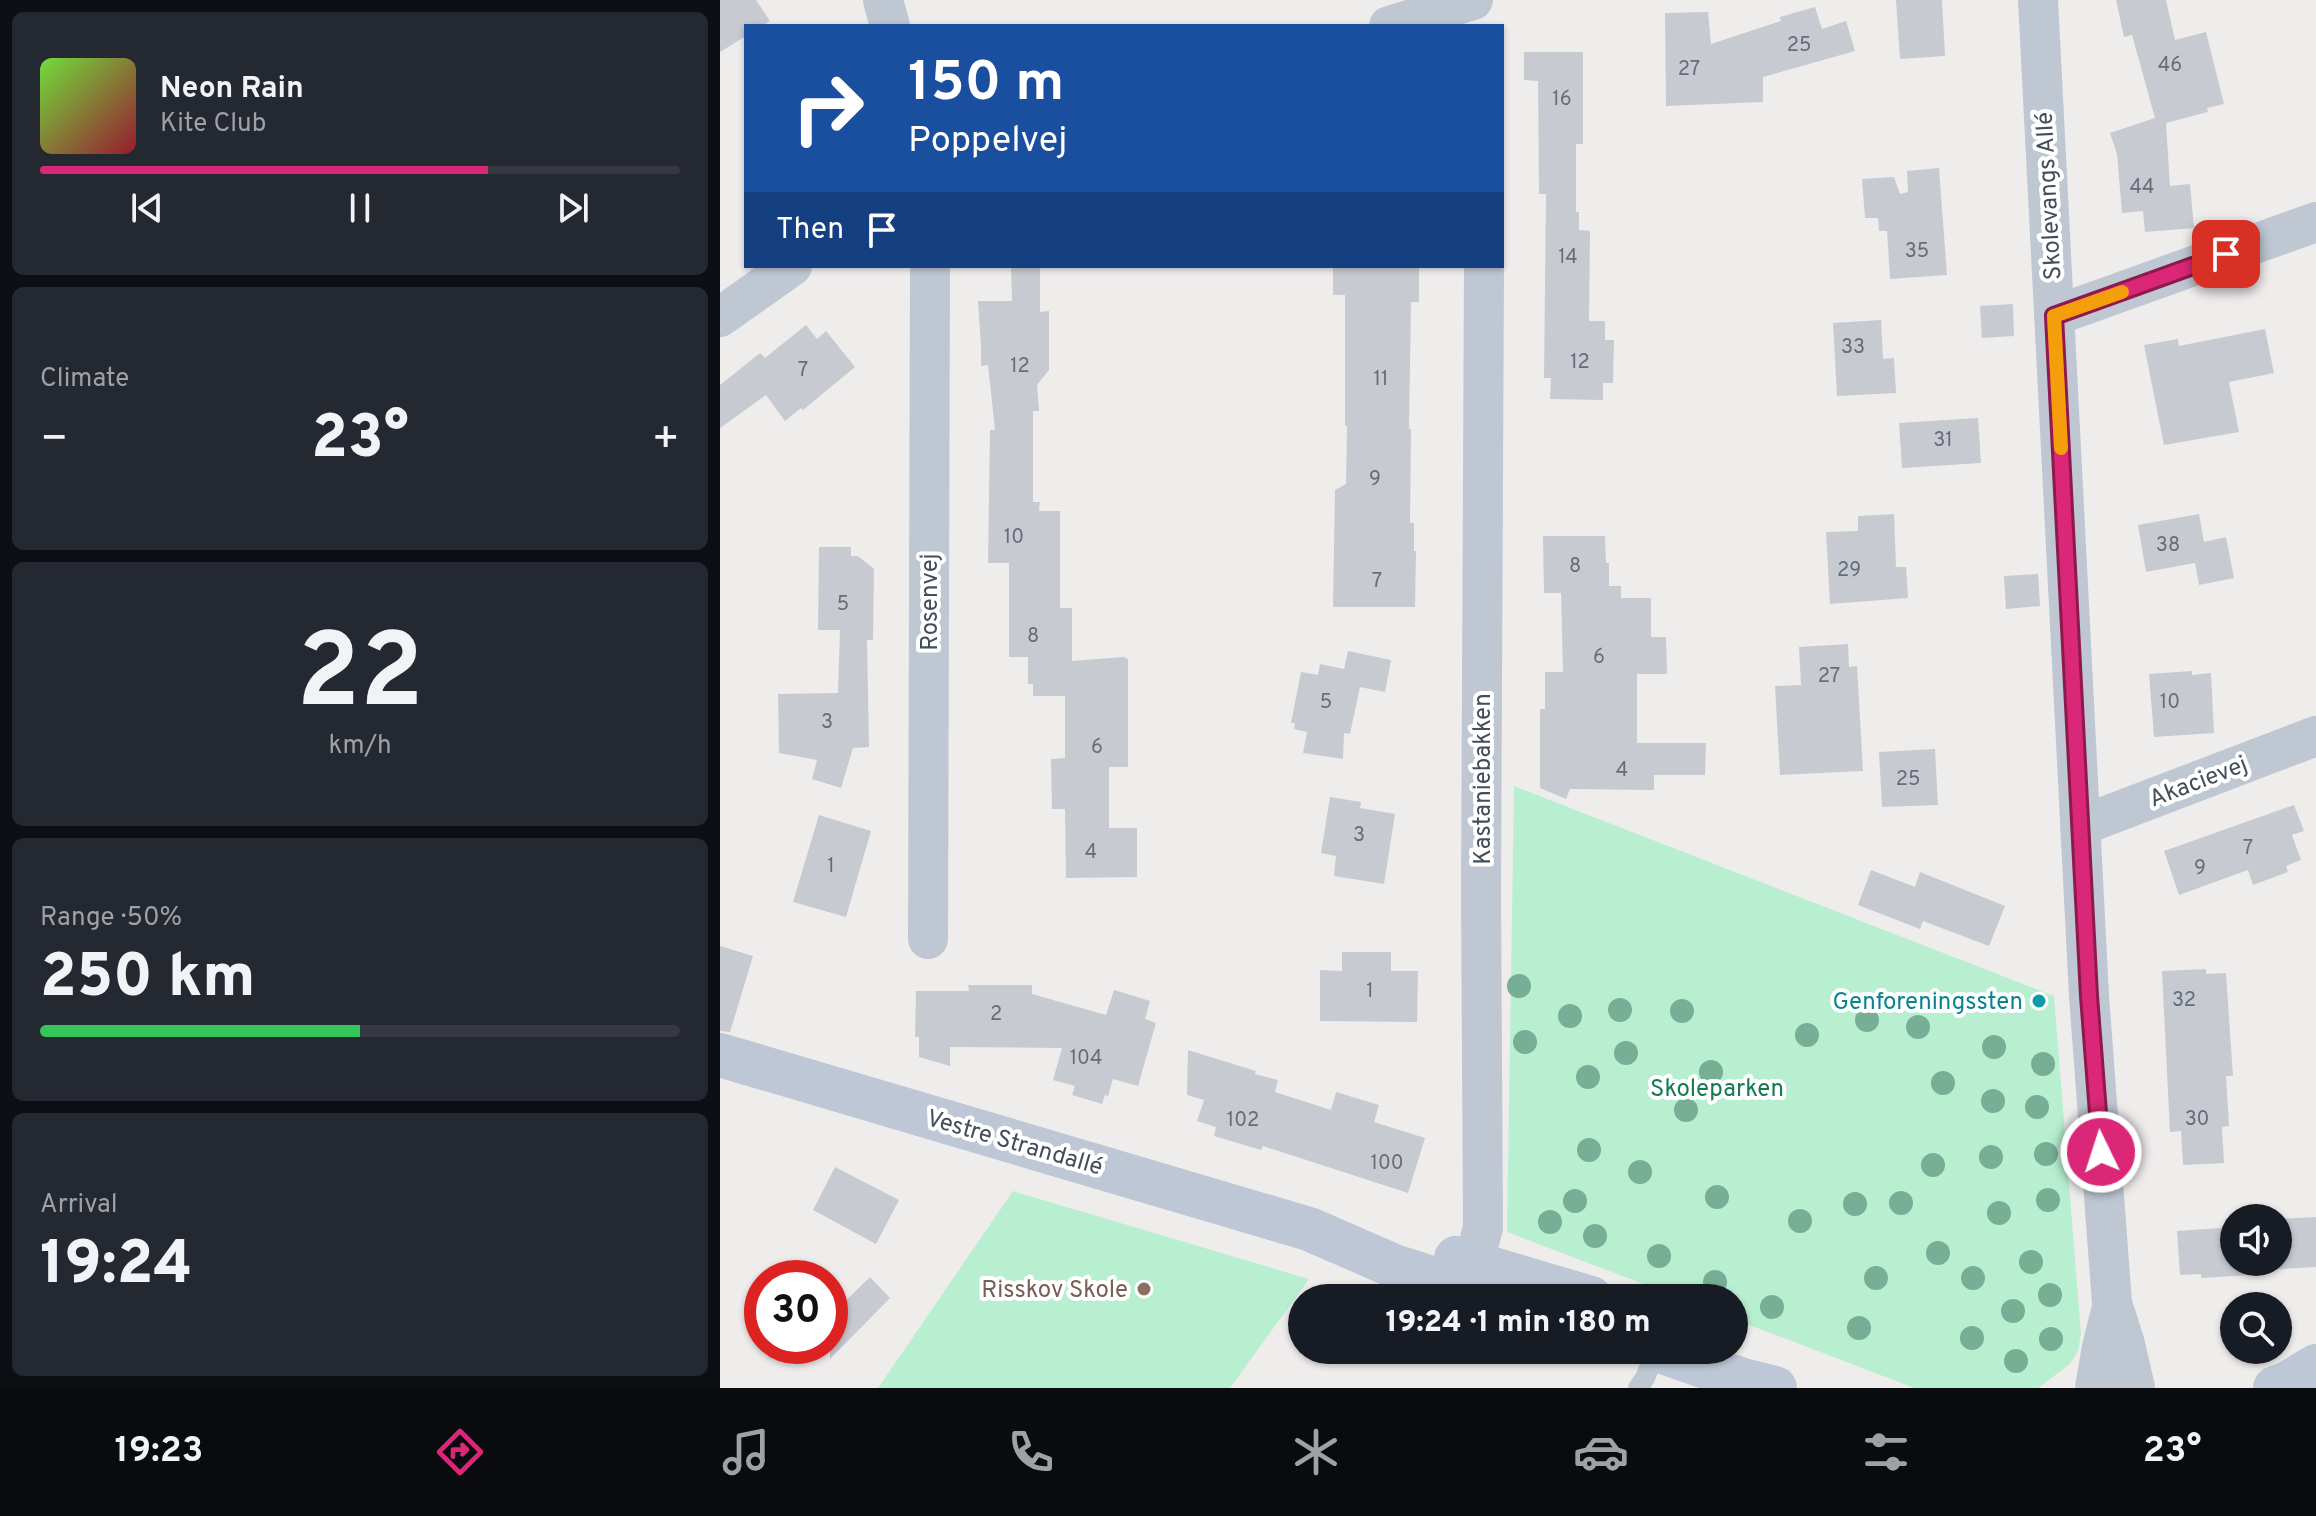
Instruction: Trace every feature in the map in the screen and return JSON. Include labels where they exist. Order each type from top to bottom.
[{"type":"street","points":[[883,0],[889,24]]},
{"type":"street","points":[[1395,24],[1473,0]]},
{"type":"street","points":[[1483,0],[1483,24]]},
{"type":"street","name":"Skolevangs Allé","points":[[2038,0],[2089,996],[2112,1303],[2135,1388]]},
{"type":"street","points":[[2054,316],[2316,222]]},
{"type":"street","points":[[720,317],[789,268]]},
{"type":"street","name":"Rosenvej","points":[[928,939],[930,268]]},
{"type":"street","name":"Kastaniebakken","points":[[1478,1283],[1483,1228],[1484,268]]},
{"type":"street","name":"Akacievej","points":[[2080,826],[2316,736]]},
{"type":"street","name":"Vestre Strandallé","points":[[720,1055],[1309,1229],[1394,1266],[1478,1283]]},
{"type":"street","name":"Skolevangs Allé","points":[[2095,1388],[2112,1303]]},
{"type":"street","points":[[1748,1356],[1810,1388]]},
{"type":"street","points":[[1697,1364],[1775,1388]]},
{"type":"lane","points":[[1638,1388],[1650,1364]]},
{"type":"green space","name":"Skoleparken","points":[[1514,786],[2054,996],[2081,1334],[2078,1351],[2070,1364],[2038,1388],[1914,1388],[1748,1324],[1748,1284],[1643,1284],[1507,1232]]},
{"type":"green space","name":"Risskov Skole","points":[[1013,1191],[1309,1279],[1305,1284],[1288,1284],[1288,1308],[1230,1388],[878,1388]]},
{"type":"building","points":[[720,0],[756,0],[770,21],[744,24],[744,37],[720,52]]},
{"type":"building","points":[[1896,0],[1942,0],[1945,56],[1900,59]]},
{"type":"building","points":[[2116,0],[2166,0],[2175,40],[2206,32],[2224,104],[2207,108],[2208,112],[2166,123],[2170,186],[2190,184],[2194,228],[2145,232],[2143,211],[2122,213],[2117,154],[2110,133],[2155,118],[2132,35],[2124,37]]},
{"type":"building","points":[[1815,7],[1822,29],[1846,21],[1855,51],[1763,77],[1763,102],[1666,106],[1665,13],[1708,12],[1711,44]]},
{"type":"building","points":[[1524,52],[1583,52],[1583,144],[1576,144],[1576,212],[1579,212],[1579,230],[1590,231],[1589,321],[1605,321],[1605,340],[1614,340],[1613,383],[1603,383],[1603,400],[1550,399],[1551,378],[1544,378],[1546,194],[1539,194],[1538,81],[1524,80]]},
{"type":"building","points":[[1939,168],[1947,275],[1890,279],[1887,231],[1879,231],[1878,218],[1865,218],[1862,179],[1894,177],[1900,194],[1908,192],[1907,171]]},
{"type":"building","points":[[1011,268],[1040,268],[1040,312],[1049,311],[1049,370],[1037,385],[1039,411],[1033,411],[1033,502],[1040,502],[1039,511],[1060,511],[1060,608],[1072,608],[1072,661],[1128,659],[1128,767],[1109,767],[1109,828],[1137,828],[1137,877],[1066,878],[1065,809],[1052,809],[1051,759],[1065,758],[1065,696],[1033,696],[1033,684],[1028,684],[1028,657],[1009,657],[1009,563],[988,563],[990,430],[995,430],[988,365],[981,366],[978,301],[1012,301]]},
{"type":"building","points":[[1333,268],[1419,268],[1419,302],[1411,302],[1409,429],[1410,523],[1414,523],[1416,551],[1415,607],[1333,607],[1335,490],[1346,484],[1347,426],[1345,295],[1333,295]]},
{"type":"building","points":[[2013,304],[2014,336],[1982,338],[1980,306]]},
{"type":"building","points":[[1881,320],[1883,359],[1894,358],[1896,393],[1837,396],[1833,323]]},
{"type":"building","points":[[806,325],[817,339],[826,331],[855,367],[785,421],[766,395],[720,428],[720,385],[760,353],[765,358]]},
{"type":"building","points":[[2265,329],[2274,373],[2229,382],[2239,432],[2164,445],[2144,345],[2178,339],[2179,346]]},
{"type":"building","points":[[1978,418],[1981,463],[1902,468],[1899,423]]},
{"type":"building","points":[[1894,514],[1896,567],[1906,567],[1908,598],[1830,604],[1826,532],[1858,531],[1858,516]]},
{"type":"building","points":[[2199,514],[2204,542],[2226,537],[2234,578],[2199,585],[2195,563],[2146,572],[2138,525]]},
{"type":"building","points":[[1543,536],[1605,536],[1609,586],[1621,586],[1621,598],[1651,598],[1651,637],[1666,637],[1667,674],[1637,674],[1637,743],[1706,743],[1705,775],[1654,775],[1654,790],[1570,789],[1566,799],[1540,788],[1540,709],[1545,709],[1545,672],[1563,672],[1561,593],[1544,593]]},
{"type":"building","points":[[819,547],[851,547],[851,556],[858,556],[874,569],[873,640],[867,640],[869,747],[853,748],[841,788],[812,779],[817,760],[779,753],[778,694],[838,693],[840,630],[818,630]]},
{"type":"building","points":[[2038,574],[2040,606],[2006,609],[2004,576]]},
{"type":"building","points":[[1848,644],[1849,667],[1857,666],[1863,771],[1780,775],[1775,686],[1801,685],[1799,647]]},
{"type":"building","points":[[1348,651],[1391,660],[1385,692],[1360,687],[1350,734],[1344,733],[1343,759],[1303,753],[1307,732],[1294,729],[1295,723],[1291,723],[1301,672],[1318,675],[1320,664],[1344,669]]},
{"type":"building","points":[[2192,671],[2192,675],[2211,673],[2214,733],[2154,737],[2149,674]]},
{"type":"building","points":[[1935,749],[1938,805],[1882,807],[1879,752]]},
{"type":"building","points":[[1330,797],[1361,802],[1360,808],[1395,814],[1384,884],[1334,876],[1336,856],[1321,853]]},
{"type":"building","points":[[2294,805],[2304,831],[2292,835],[2301,860],[2286,866],[2288,872],[2253,885],[2248,870],[2179,895],[2164,851]]},
{"type":"building","points":[[819,815],[871,831],[846,917],[793,902]]},
{"type":"building","points":[[1871,870],[1915,887],[1920,872],[2005,906],[1989,946],[1923,921],[1920,929],[1858,905]]},
{"type":"building","points":[[720,946],[753,956],[730,1032],[720,1031]]},
{"type":"building","points":[[1342,952],[1391,952],[1391,971],[1418,971],[1417,1022],[1320,1021],[1320,970],[1342,971]]},
{"type":"building","points":[[2206,969],[2206,974],[2226,973],[2233,1076],[2226,1076],[2229,1126],[2222,1127],[2224,1163],[2183,1165],[2181,1131],[2170,1132],[2162,971]]},
{"type":"building","points":[[968,985],[1032,985],[1032,994],[1106,1015],[1114,990],[1150,1001],[1145,1019],[1156,1023],[1138,1086],[1113,1079],[1102,1104],[1072,1095],[1075,1086],[1053,1080],[1062,1048],[950,1047],[950,1066],[919,1057],[919,1037],[915,1037],[916,991],[969,991]]},
{"type":"building","points":[[1188,1050],[1278,1080],[1275,1092],[1331,1110],[1336,1092],[1379,1105],[1374,1122],[1425,1138],[1408,1193],[1263,1146],[1261,1150],[1214,1136],[1216,1127],[1197,1121],[1204,1100],[1187,1095]]},
{"type":"building","points":[[835,1167],[899,1200],[876,1244],[813,1210]]},
{"type":"building","points":[[2316,1217],[2316,1267],[2292,1268],[2292,1218]]},
{"type":"building","points":[[2220,1228],[2220,1276],[2234,1276],[2201,1278],[2201,1274],[2180,1275],[2177,1231]]},
{"type":"building","points":[[870,1277],[890,1298],[848,1341],[848,1298]]},
{"type":"slow traffic","points":[[2061,448],[2054,316],[2122,292]]},
{"type":"place","name":"Genforeningssten","points":[[2039,1001]]},
{"type":"place","name":"Risskov Skole","points":[[1144,1289]]},
{"type":"route","points":[[2101,1152],[2089,996],[2054,316],[2226,254]]}]
